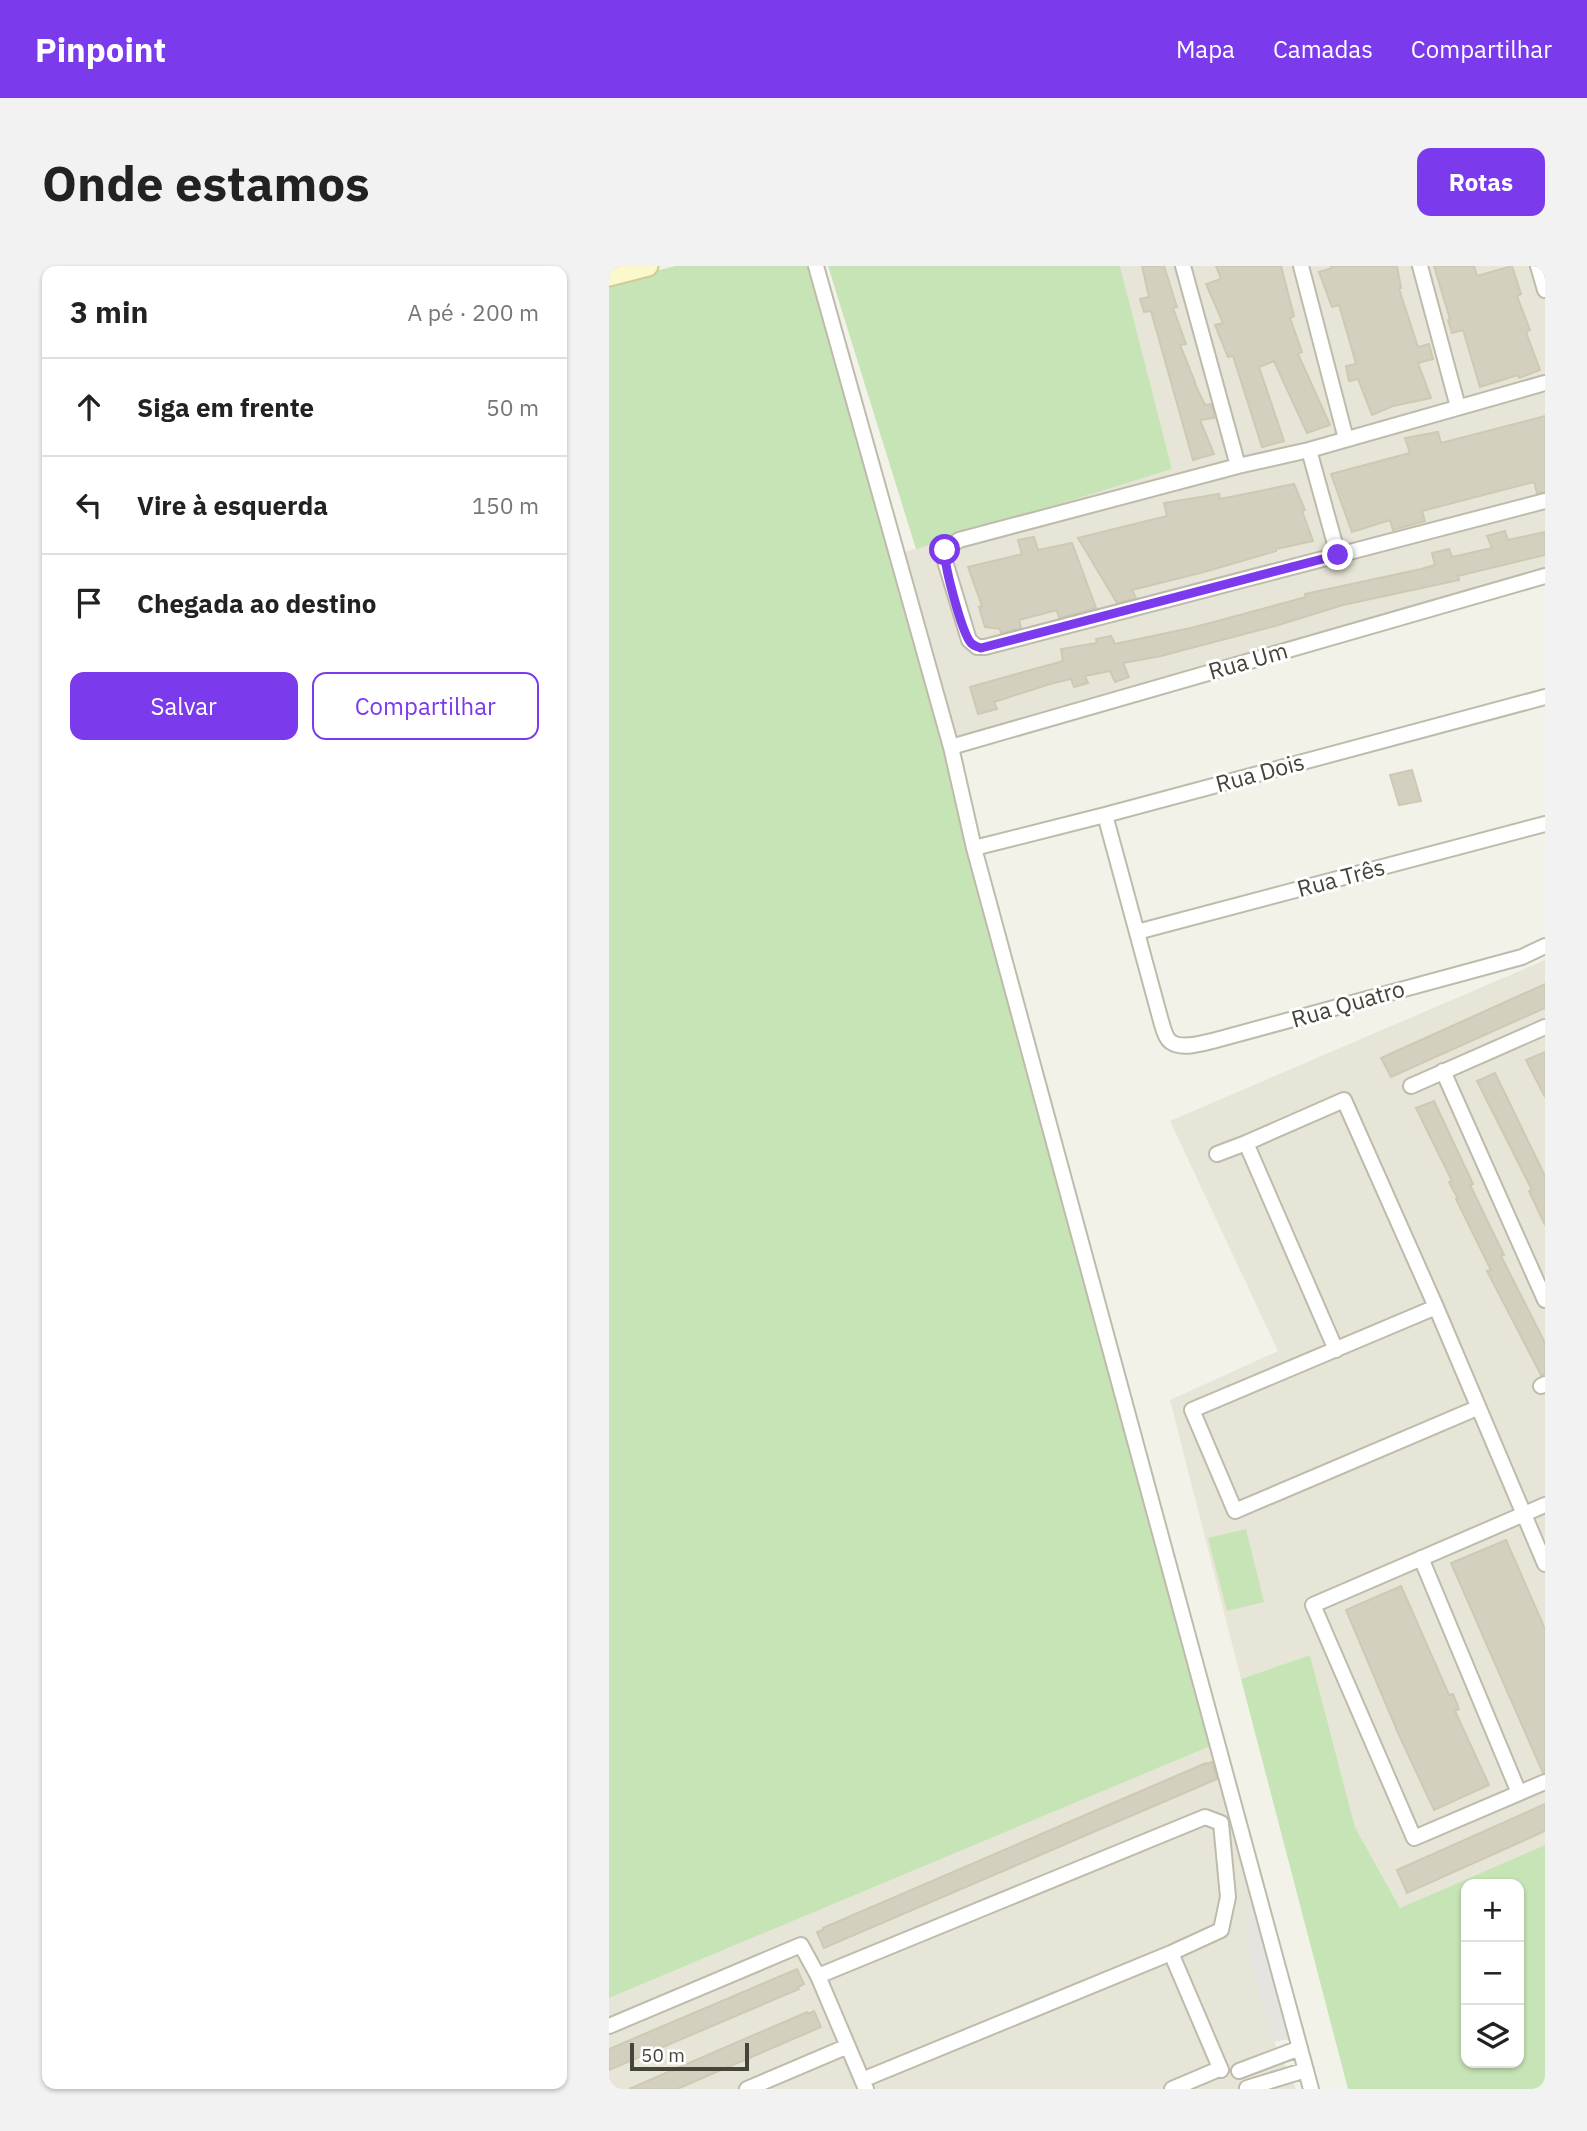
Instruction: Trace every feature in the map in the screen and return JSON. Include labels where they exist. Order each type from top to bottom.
[{"type":"main road","points":[[609,276],[648,266]]},
{"type":"street","points":[[816,266],[951,747],[974,848],[1311,2089]]},
{"type":"street","points":[[1182,266],[1238,466]]},
{"type":"street","points":[[1301,266],[1346,439]]},
{"type":"street","points":[[1420,266],[1458,407]]},
{"type":"street","points":[[1538,266],[1545,290]]},
{"type":"street","points":[[1545,383],[1309,450],[1238,466],[951,544],[945,550],[944,558],[969,640],[977,647],[991,646],[1545,501]]},
{"type":"street","points":[[1309,450],[1338,555]]},
{"type":"street","name":"Rua Um","points":[[951,747],[1545,576]]},
{"type":"street","name":"Rua Dois","points":[[974,848],[1545,697]]},
{"type":"street","points":[[1105,815],[1137,932]]},
{"type":"street","name":"Rua Três","points":[[1137,932],[1545,824]]},
{"type":"street","name":"Rua Quatro","points":[[1137,932],[1161,1021],[1170,1042],[1183,1045],[1200,1044],[1522,957],[1545,946]]},
{"type":"street","points":[[1411,1086],[1545,1027]]},
{"type":"street","points":[[1443,1071],[1545,1300]]},
{"type":"street","points":[[1217,1154],[1344,1100],[1436,1307],[1545,1564]]},
{"type":"street","points":[[1246,1143],[1336,1350]]},
{"type":"street","points":[[1436,1307],[1192,1410],[1235,1511],[1477,1408]]},
{"type":"street","points":[[1545,1505],[1313,1605],[1414,1838],[1545,1782]]},
{"type":"street","points":[[1420,1558],[1519,1793]]},
{"type":"street","points":[[609,2026],[801,1945],[818,1976],[864,2085],[1221,1930],[1228,1897],[1221,1823],[1205,1817],[818,1976]]},
{"type":"street","points":[[1171,1953],[1221,2070]]},
{"type":"street","points":[[747,2089],[848,2046]]},
{"type":"street","points":[[1239,2071],[1300,2048]]},
{"type":"street","points":[[1172,2089],[1230,2068],[1239,2071],[1245,2079],[1246,2089],[1306,2070]]},
{"type":"street","points":[[1212,2089],[1214,2077],[1221,2070]]},
{"type":"shaded area","points":[[1120,266],[1545,266],[1545,575],[951,747],[898,554],[1172,469]]},
{"type":"shaded area","points":[[1545,960],[1545,1845],[1467,1879],[1461,1879],[1461,1881],[1400,1908],[1355,1827],[1310,1655],[1241,1679],[1170,1400],[1278,1351],[1170,1121]]},
{"type":"shaded area","points":[[1213,1745],[1253,1889],[1246,1937],[1274,2042],[1296,2089],[609,2089],[609,1998]]},
{"type":"shaded area","points":[[1253,1889],[1294,2038],[1274,2042],[1246,1937]]},
{"type":"green space","points":[[675,266],[807,266],[946,750],[1213,1745],[609,1998],[609,283]]},
{"type":"green space","points":[[828,266],[1120,266],[1172,469],[916,549]]},
{"type":"green space","points":[[1246,1529],[1264,1602],[1227,1611],[1208,1538]]},
{"type":"green space","points":[[1310,1655],[1355,1827],[1400,1908],[1461,1881],[1461,2068],[1524,2068],[1524,1879],[1467,1879],[1545,1845],[1545,2089],[1348,2089],[1241,1679]]},
{"type":"building","points":[[1142,266],[1164,266],[1177,307],[1173,308],[1186,344],[1180,345],[1205,405],[1211,404],[1213,410],[1214,418],[1200,420],[1214,454],[1193,460],[1151,311],[1144,312],[1140,299],[1149,297]]},
{"type":"building","points":[[1216,266],[1281,266],[1294,316],[1290,318],[1302,352],[1298,354],[1330,425],[1307,433],[1274,361],[1259,367],[1284,441],[1262,447],[1233,356],[1228,357],[1215,325],[1223,323],[1206,284],[1221,279]]},
{"type":"building","points":[[1331,266],[1397,266],[1399,289],[1418,347],[1429,344],[1433,359],[1418,363],[1431,398],[1393,406],[1372,415],[1358,379],[1349,381],[1346,366],[1356,364],[1339,305],[1332,307],[1319,272],[1332,268]]},
{"type":"building","points":[[1434,266],[1474,266],[1477,276],[1512,266],[1521,294],[1517,296],[1530,330],[1526,332],[1540,370],[1480,387],[1463,330],[1452,333]]},
{"type":"building","points":[[1545,416],[1545,492],[1537,493],[1534,482],[1422,511],[1425,521],[1393,530],[1390,520],[1352,532],[1331,474],[1410,453],[1405,438],[1438,432],[1441,443]]},
{"type":"building","points":[[1294,484],[1305,510],[1302,511],[1313,541],[1132,590],[1136,598],[1117,603],[1078,538],[1167,516],[1164,503],[1219,494],[1220,499]]},
{"type":"building","points":[[1505,531],[1508,540],[1545,532],[1545,555],[1458,576],[1459,580],[1343,605],[1275,626],[1161,656],[1123,663],[1129,677],[1115,682],[1110,671],[1085,676],[1088,683],[1074,687],[1071,679],[994,702],[997,709],[978,714],[970,687],[1063,661],[1061,649],[1097,643],[1096,639],[1111,636],[1115,644],[1195,627],[1306,597],[1305,594],[1421,569],[1435,565],[1432,553],[1449,549],[1452,557],[1492,548],[1487,536]]},
{"type":"building","points":[[1034,537],[1038,550],[1072,543],[1096,608],[1059,618],[1057,610],[1019,620],[1021,628],[1001,633],[1000,629],[985,627],[979,607],[982,606],[968,567],[1022,554],[1018,540]]},
{"type":"building","points":[[1412,770],[1421,801],[1399,805],[1390,775]]},
{"type":"building","points":[[1545,984],[1545,1008],[1391,1077],[1381,1058]]},
{"type":"building","points":[[1545,1052],[1545,1097],[1526,1060]]},
{"type":"building","points":[[1495,1073],[1545,1176],[1545,1225],[1529,1191],[1532,1190],[1477,1081]]},
{"type":"building","points":[[1434,1101],[1504,1255],[1501,1256],[1545,1343],[1545,1374],[1541,1375],[1487,1271],[1491,1270],[1416,1108]]},
{"type":"building","points":[[1506,1540],[1545,1629],[1545,1773],[1451,1563]]},
{"type":"building","points":[[1401,1586],[1449,1695],[1453,1694],[1459,1709],[1455,1711],[1489,1785],[1434,1810],[1346,1610]]},
{"type":"building","points":[[1212,1762],[1217,1779],[824,1948],[817,1932],[823,1928]]},
{"type":"building","points":[[1545,1804],[1545,1831],[1407,1893],[1397,1870]]},
{"type":"building","points":[[797,1969],[804,1984],[798,1987],[799,1989],[609,2070],[609,2049]]},
{"type":"building","points":[[814,2011],[821,2027],[677,2089],[629,2089],[807,2012],[808,2014]]},
{"type":"route","points":[[945,550],[946,570],[966,633],[971,643],[981,648],[1338,555]]}]
